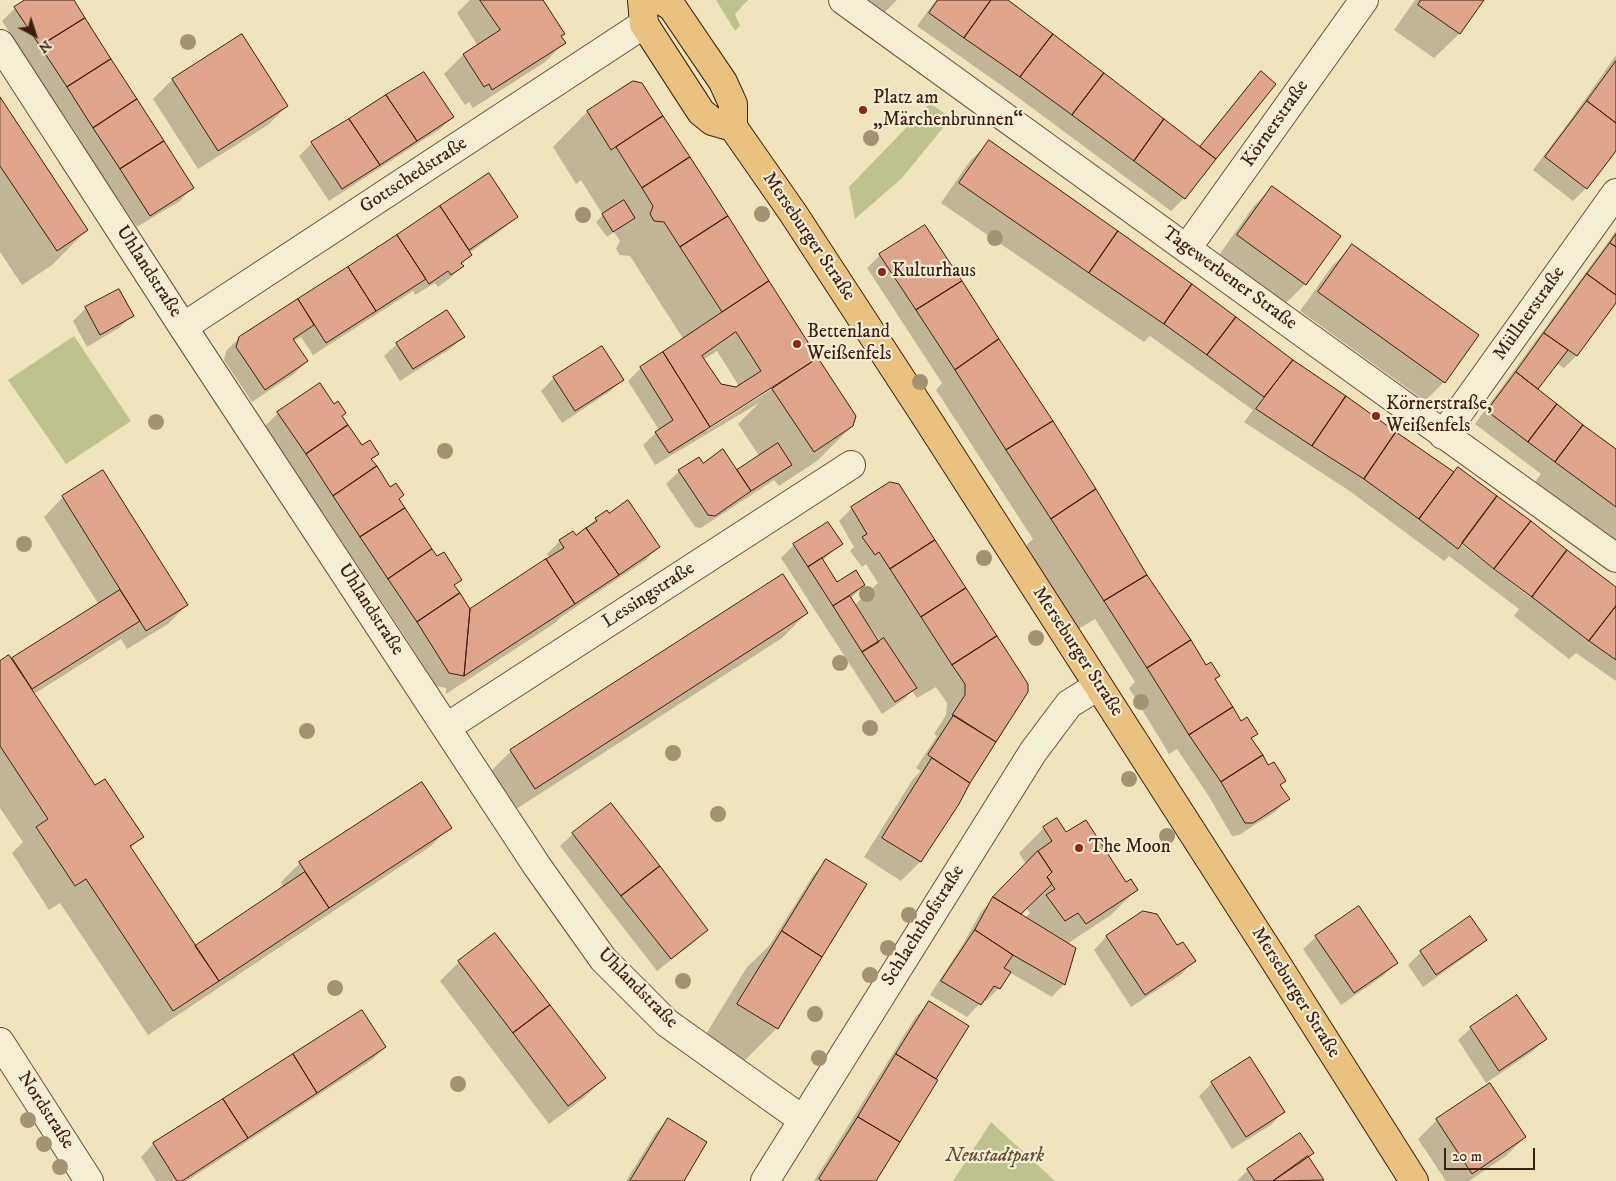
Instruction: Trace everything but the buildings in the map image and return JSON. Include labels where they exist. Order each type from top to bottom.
[{"type":"main road","points":[[643,12],[701,112],[712,121],[733,127],[733,104],[722,82],[672,7],[660,0]]},
{"type":"main road","name":"Merseburger Straße","points":[[733,127],[838,280],[1414,1181]]},
{"type":"street","name":"Tagewerbener Straße","points":[[843,0],[1443,435],[1616,558]]},
{"type":"street","name":"Körnerstraße","points":[[1187,248],[1364,0]]},
{"type":"street","name":"Gottschedstraße","points":[[183,327],[643,12]]},
{"type":"street","name":"Uhlandstraße","points":[[0,44],[183,327],[537,866],[603,959],[667,1023],[803,1120]]},
{"type":"street","name":"Müllnerstraße","points":[[1443,435],[1616,193]]},
{"type":"street","name":"Lessingstraße","points":[[447,727],[851,464]]},
{"type":"street","name":"Schlachthofstraße","points":[[765,1181],[1033,752],[1069,704],[1098,686]]},
{"type":"street","name":"Nordstraße","points":[[0,1042],[89,1181]]},
{"type":"green space","points":[[716,0],[748,0],[735,14],[740,26],[735,31]]},
{"type":"green space","points":[[930,103],[951,118],[902,178],[855,219],[849,187]]},
{"type":"green space","points":[[74,336],[131,421],[66,464],[8,380]]},
{"type":"green space","name":"Neustadtpark","points":[[991,1122],[1055,1181],[953,1181]]},
{"type":"place","name":"Platz am „Märchenbrunnen“","points":[[863,110]]},
{"type":"place","name":"Kulturhaus","points":[[882,272]]},
{"type":"place","name":"Bettenland Weißenfels","points":[[797,344]]},
{"type":"place","name":"Körnerstraße, Weißenfels","points":[[1376,416]]},
{"type":"place","name":"The Moon","points":[[1079,848]]}]
